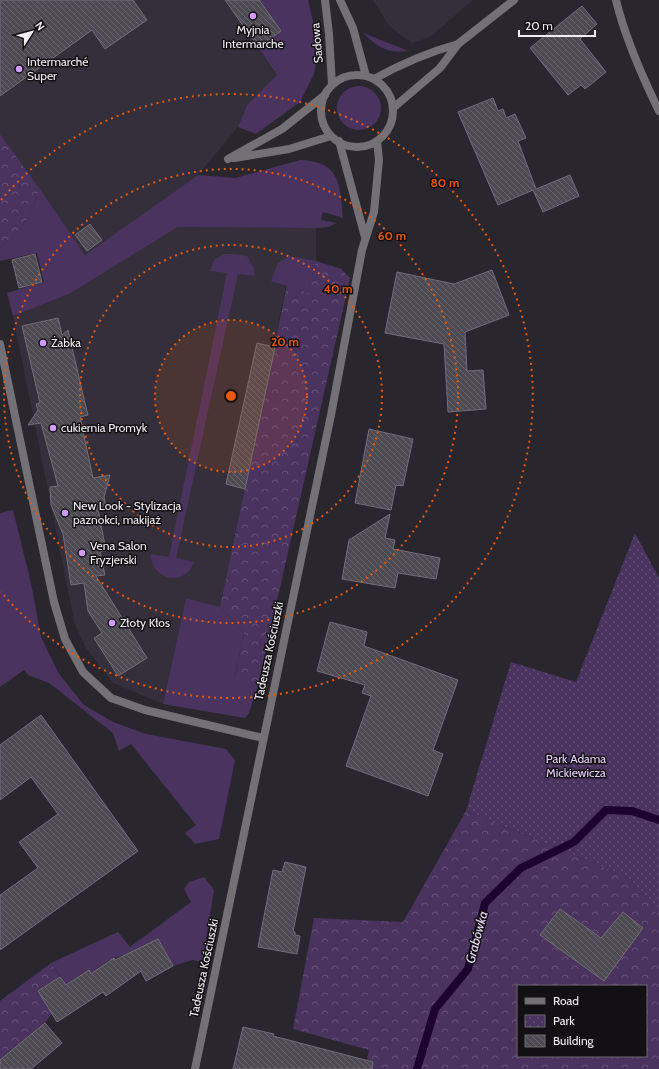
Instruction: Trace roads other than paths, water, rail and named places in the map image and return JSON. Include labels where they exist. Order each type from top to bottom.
[{"type":"street","name":"Sadowa","points":[[325,0],[332,85]]},
{"type":"street","points":[[340,0],[370,78]]},
{"type":"street","points":[[393,108],[440,68],[458,44],[514,0]]},
{"type":"street","points":[[616,0],[620,18],[646,84],[659,111]]},
{"type":"street","points":[[370,78],[438,50],[458,44]]},
{"type":"street","points":[[325,95],[322,105],[322,116],[325,127],[331,136],[339,141],[358,146],[368,145],[377,141],[390,126],[393,108],[387,91],[370,78],[354,75],[342,78],[332,85],[325,95],[282,129],[228,158],[289,149],[331,136]]},
{"type":"street","name":"Tadeusza Kościuszki","points":[[339,141],[365,238]]},
{"type":"street","name":"Tadeusza Kościuszki","points":[[195,1069],[331,415],[365,238],[374,212],[379,160],[377,141]]},
{"type":"street","points":[[0,344],[54,602],[65,639],[83,672],[110,698],[145,710],[263,738]]},
{"type":"waterway","name":"Grabówka","points":[[417,1069],[435,1009],[468,969],[485,903],[521,868],[574,842],[606,810],[632,811],[659,820]]},
{"type":"place","name":"Myjnia Intermarche","points":[[253,16]]},
{"type":"place","name":"Intermarché Super","points":[[19,69]]},
{"type":"place","name":"Żabka","points":[[43,343]]},
{"type":"place","name":"cukiernia Promyk","points":[[53,428]]},
{"type":"place","name":"New Look - Stylizacja paznokci, makijaż","points":[[65,513]]},
{"type":"place","name":"Vena Salon Fryzjerski","points":[[82,553]]},
{"type":"place","name":"Złoty Kłos","points":[[112,623]]},
{"type":"park label","name":"Park Adama Mickiewicza","points":[[576,766]]}]
